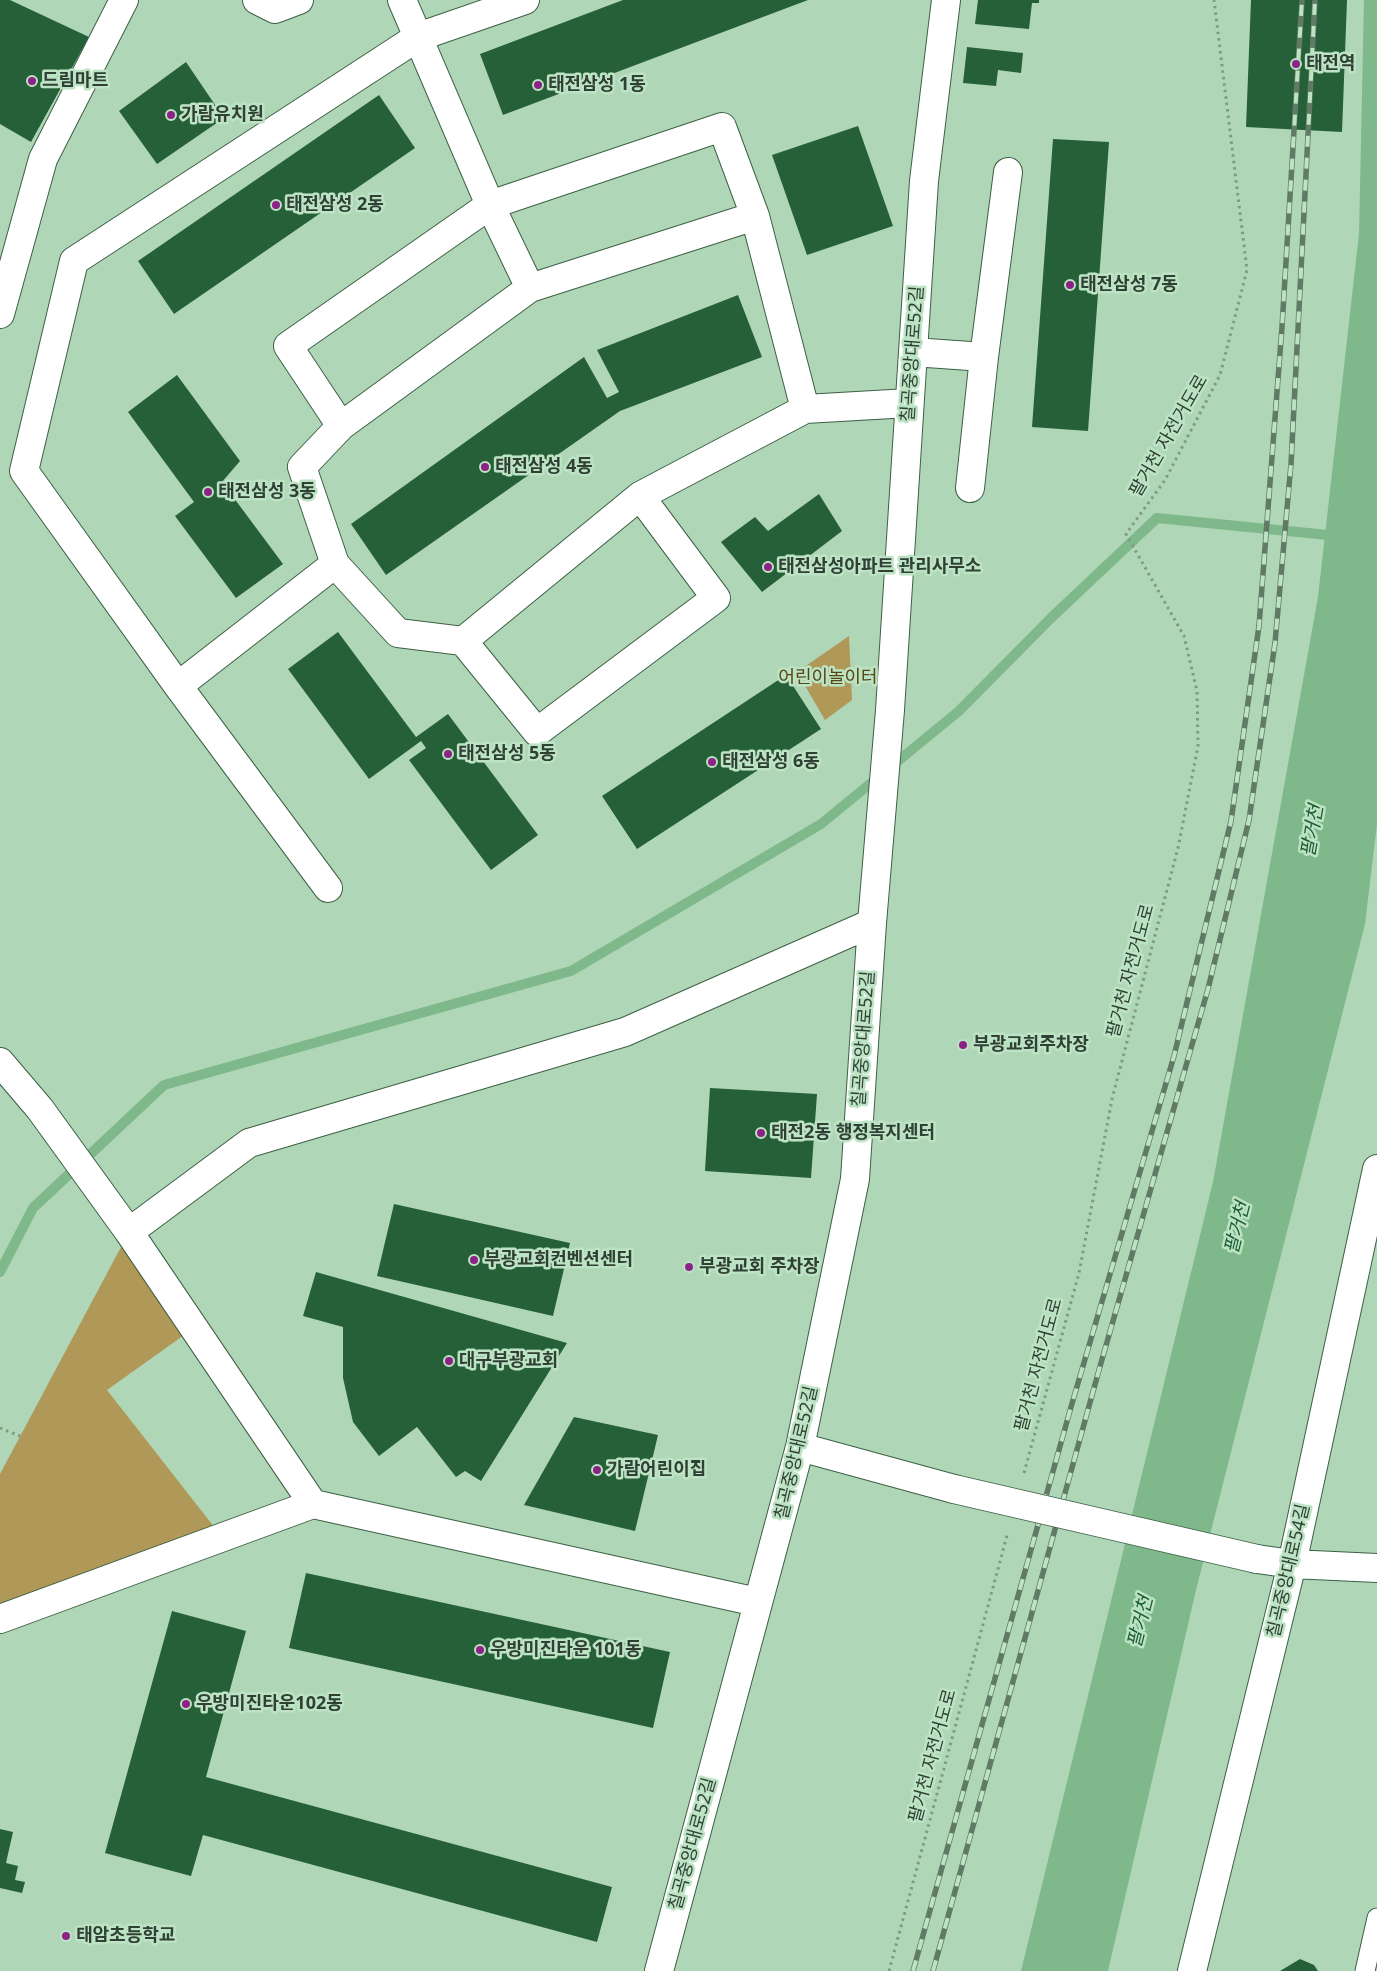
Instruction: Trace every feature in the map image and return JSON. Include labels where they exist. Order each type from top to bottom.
[{"type":"street","points":[[0,314],[43,159],[124,0]]},
{"type":"street","points":[[257,0],[275,8],[299,0]]},
{"type":"street","points":[[402,0],[490,205],[530,288]]},
{"type":"street","points":[[328,888],[178,686],[24,471],[74,261],[418,37],[524,0]]},
{"type":"street","name":"칠곡중앙대로52길","points":[[659,1971],[800,1447],[855,1179],[872,923],[890,710],[924,181],[946,0]]},
{"type":"street","points":[[341,426],[288,346],[490,205],[722,127],[755,216],[805,409]]},
{"type":"street","points":[[970,488],[984,357],[1008,172]]},
{"type":"street","points":[[640,496],[716,598],[537,732],[463,641],[398,633],[334,564],[302,467],[341,426],[530,288],[755,216]]},
{"type":"street","points":[[913,352],[984,357]]},
{"type":"street","points":[[463,641],[640,496],[805,409],[909,403]]},
{"type":"street","points":[[178,686],[334,564]]},
{"type":"street","points":[[129,1232],[249,1143],[625,1032],[872,923]]},
{"type":"street","points":[[0,1062],[40,1109],[129,1232],[313,1504]]},
{"type":"street","name":"칠곡중앙대로54길","points":[[1192,1971],[1292,1564],[1377,1169]]},
{"type":"street","points":[[800,1447],[954,1488],[1256,1558],[1292,1564],[1377,1568]]},
{"type":"street","points":[[0,1619],[313,1504],[757,1602]]},
{"type":"lane","points":[[1365,1971],[1377,1918]]},
{"type":"path","name":"팔거천 자전거도로","points":[[1024,1474],[1079,1273],[1112,1099],[1178,848],[1198,746],[1197,691],[1184,636],[1126,534],[1165,480],[1220,375],[1247,270],[1214,0]]},
{"type":"path","points":[[0,1428],[20,1436]]},
{"type":"path","name":"팔거천 자전거도로","points":[[889,1971],[1008,1532]]},
{"type":"green space","name":"어린이놀이터","points":[[849,636],[852,700],[825,720],[797,672]]},
{"type":"green space","points":[[129,1232],[194,1328],[107,1390],[222,1537],[0,1619],[0,1474]]},
{"type":"water","name":"팔거천","points":[[1364,0],[1377,0],[1377,824],[1365,924],[1196,1590],[1108,1971],[1021,1971],[1213,1182],[1318,597],[1359,234]]},
{"type":"building","name":"드림마트","points":[[0,0],[10,0],[89,37],[31,142],[0,124]]},
{"type":"building","name":"태전삼성 1동","points":[[623,0],[808,0],[503,115],[480,54]]},
{"type":"building","points":[[978,0],[1039,0],[1039,3],[1032,3],[1029,29],[975,24]]},
{"type":"building","name":"태전역","points":[[1251,0],[1347,0],[1342,132],[1246,127]]},
{"type":"building","points":[[967,47],[1023,53],[1021,73],[998,70],[996,86],[963,83]]},
{"type":"building","name":"가람유치원","points":[[186,62],[224,118],[157,164],[119,111]]},
{"type":"building","name":"태전삼성 2동","points":[[379,95],[415,148],[174,314],[138,261]]},
{"type":"building","points":[[858,126],[893,226],[807,255],[772,155]]},
{"type":"building","name":"태전삼성 7동","points":[[1053,139],[1109,142],[1088,431],[1032,427]]},
{"type":"building","name":"태전삼성 4동","points":[[738,295],[762,357],[620,411],[386,575],[351,524],[584,357],[607,398],[619,392],[597,350]]},
{"type":"building","name":"태전삼성 3동","points":[[177,375],[240,461],[222,482],[283,564],[236,598],[175,516],[194,502],[128,412]]},
{"type":"building","name":"태전삼성아파트 관리사무소","points":[[819,494],[842,531],[762,592],[721,542],[755,517],[768,531]]},
{"type":"building","name":"태전삼성 5동","points":[[338,632],[416,737],[448,714],[538,835],[491,870],[409,760],[426,748],[421,741],[369,779],[288,669]]},
{"type":"building","name":"태전삼성 6동","points":[[786,675],[821,729],[637,849],[602,796]]},
{"type":"building","name":"태전2동 행정복지센터","points":[[710,1088],[817,1094],[811,1178],[705,1171]]},
{"type":"building","name":"부광교회컨벤션센터","points":[[394,1204],[570,1243],[553,1316],[377,1276]]},
{"type":"building","name":"대구부광교회","points":[[316,1272],[567,1343],[481,1481],[465,1471],[456,1477],[417,1427],[379,1456],[353,1422],[343,1378],[343,1327],[303,1316]]},
{"type":"building","name":"가람어린이집","points":[[574,1417],[658,1435],[635,1531],[524,1505]]},
{"type":"building","name":"우방미진타운 101동","points":[[306,1573],[670,1652],[653,1728],[289,1648]]},
{"type":"building","name":"우방미진타운102동","points":[[172,1611],[246,1631],[206,1777],[612,1887],[597,1942],[203,1835],[191,1876],[105,1853]]},
{"type":"building","points":[[0,1829],[13,1832],[6,1863],[18,1866],[15,1880],[25,1882],[22,1893],[0,1888]]},
{"type":"building","points":[[1300,1959],[1314,1965],[1318,1971],[1280,1971]]},
{"type":"waterway","points":[[0,1272],[33,1208],[164,1085],[571,971],[821,824],[959,711],[1051,618],[1157,518],[1338,536]]},
{"type":"railway","points":[[913,1971],[1071,1407],[1174,1056],[1231,821],[1259,626],[1282,327],[1302,0]]},
{"type":"railway","points":[[933,1971],[1099,1370],[1208,989],[1249,820],[1275,643],[1291,464],[1315,0]]},
{"type":"place","name":"태전역","points":[[1296,64]]},
{"type":"place","name":"드림마트","points":[[32,81]]},
{"type":"place","name":"태전삼성 1동","points":[[538,85]]},
{"type":"place","name":"가람유치원","points":[[171,115]]},
{"type":"place","name":"태전삼성 2동","points":[[276,205]]},
{"type":"place","name":"태전삼성 7동","points":[[1070,285]]},
{"type":"place","name":"태전삼성 4동","points":[[485,467]]},
{"type":"place","name":"태전삼성 3동","points":[[208,492]]},
{"type":"place","name":"태전삼성아파트 관리사무소","points":[[768,567]]},
{"type":"place","name":"태전삼성 5동","points":[[448,754]]},
{"type":"place","name":"태전삼성 6동","points":[[712,762]]},
{"type":"place","name":"부광교회주차장","points":[[963,1045]]},
{"type":"place","name":"태전2동 행정복지센터","points":[[761,1133]]},
{"type":"place","name":"부광교회컨벤션센터","points":[[474,1260]]},
{"type":"place","name":"부광교회 주차장","points":[[689,1267]]},
{"type":"place","name":"대구부광교회","points":[[449,1361]]},
{"type":"place","name":"가람어린이집","points":[[597,1470]]},
{"type":"place","name":"우방미진타운 101동","points":[[480,1650]]},
{"type":"place","name":"우방미진타운102동","points":[[186,1704]]},
{"type":"place","name":"태암초등학교","points":[[66,1936]]}]
